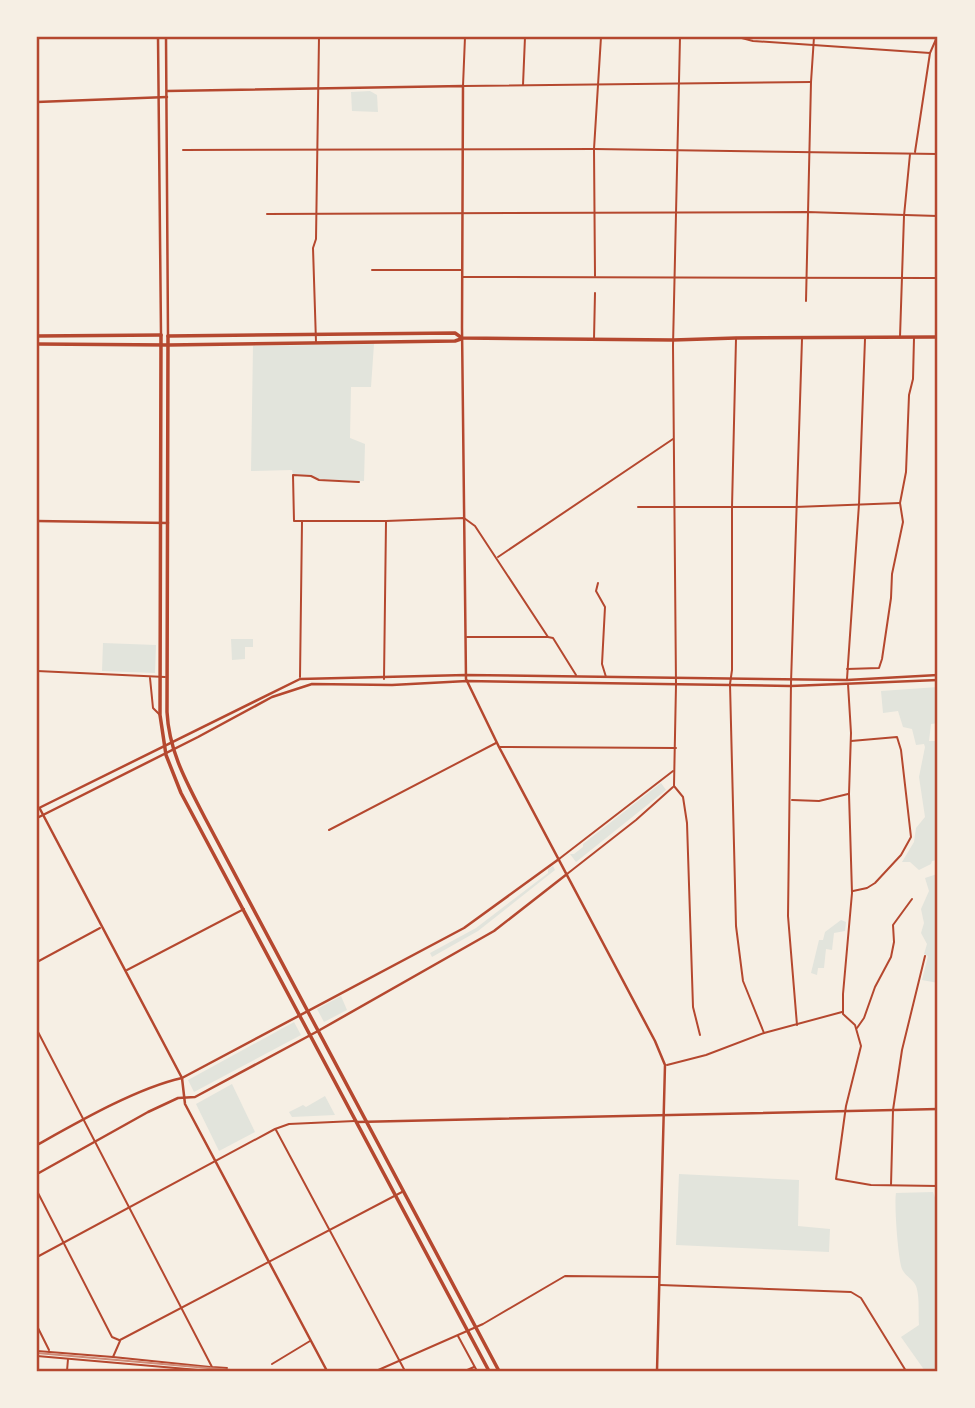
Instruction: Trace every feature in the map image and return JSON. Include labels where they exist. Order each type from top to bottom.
[{"type":"main road","points":[[37,336],[455,333],[462,338]]},
{"type":"main road","points":[[160,335],[160,715],[166,754],[181,793],[489,1371]]},
{"type":"main road","points":[[168,335],[167,677],[168,727],[173,750],[187,784],[499,1371]]},
{"type":"main road","points":[[37,344],[455,341],[462,338],[673,340],[938,337]]},
{"type":"street","points":[[158,37],[160,335]]},
{"type":"street","points":[[166,37],[168,335]]},
{"type":"street","points":[[316,342],[313,248],[316,239],[319,37]]},
{"type":"street","points":[[454,37],[465,37],[462,338],[466,675],[498,745],[665,1065],[657,1371]]},
{"type":"street","points":[[523,86],[525,37]]},
{"type":"street","points":[[595,277],[594,149],[601,37]]},
{"type":"street","points":[[680,37],[673,340],[676,678],[674,786],[682,794],[687,823],[693,1007],[700,1035]]},
{"type":"street","points":[[737,37],[813,46],[930,53]]},
{"type":"street","points":[[806,301],[814,37]]},
{"type":"street","points":[[900,337],[904,216],[930,53],[937,37]]},
{"type":"street","points":[[167,91],[811,82]]},
{"type":"street","points":[[37,103],[167,97]]},
{"type":"street","points":[[183,150],[594,149],[938,154]]},
{"type":"street","points":[[267,214],[807,212],[938,216]]},
{"type":"street","points":[[372,270],[462,270]]},
{"type":"street","points":[[462,277],[938,278]]},
{"type":"street","points":[[594,340],[595,293]]},
{"type":"street","points":[[846,669],[879,668],[882,659],[892,574],[903,522],[900,502],[906,472],[914,337]]},
{"type":"street","points":[[736,338],[730,684],[736,926],[743,981],[764,1033]]},
{"type":"street","points":[[797,1025],[788,916],[795,507],[802,338]]},
{"type":"street","points":[[865,338],[859,504],[846,669],[851,741],[849,794],[852,891],[843,994],[844,1012],[857,1029],[861,1046],[845,1110],[836,1179],[856,1184],[938,1186]]},
{"type":"street","points":[[497,557],[674,438]]},
{"type":"street","points":[[359,482],[319,480],[311,476],[293,475],[294,521],[464,518],[475,526],[497,557],[548,637]]},
{"type":"street","points":[[638,508],[795,507],[900,502]]},
{"type":"street","points":[[300,679],[302,520]]},
{"type":"street","points":[[37,521],[168,523]]},
{"type":"street","points":[[384,679],[386,521]]},
{"type":"street","points":[[598,583],[596,591],[605,607],[603,664],[606,678]]},
{"type":"street","points":[[466,637],[553,638],[578,678]]},
{"type":"street","points":[[37,671],[167,677]]},
{"type":"street","points":[[38,808],[300,679],[466,675],[847,680],[938,675]]},
{"type":"street","points":[[150,677],[153,708],[160,715]]},
{"type":"street","points":[[37,818],[166,754],[272,697],[312,684],[392,685],[467,681],[791,686],[938,680]]},
{"type":"street","points":[[851,741],[897,737],[901,750],[911,837],[901,855],[875,883],[852,891]]},
{"type":"street","points":[[329,830],[498,745],[676,748]]},
{"type":"street","points":[[37,1145],[84,1119],[165,1082],[182,1078],[464,928],[674,770]]},
{"type":"street","points":[[37,1174],[148,1112],[178,1098],[195,1097],[494,931],[636,820],[674,786]]},
{"type":"street","points":[[790,800],[819,801],[849,794]]},
{"type":"street","points":[[37,803],[182,1078],[185,1104],[327,1371]]},
{"type":"street","points":[[857,1029],[891,957],[893,925],[912,899]]},
{"type":"street","points":[[127,970],[244,909]]},
{"type":"street","points":[[37,962],[102,927]]},
{"type":"street","points":[[891,1186],[893,1110],[902,1050],[925,956]]},
{"type":"street","points":[[665,1065],[706,1055],[764,1033],[844,1012]]},
{"type":"street","points":[[37,1030],[212,1367]]},
{"type":"street","points":[[938,1097],[938,1134]]},
{"type":"street","points":[[37,1257],[275,1129],[289,1124],[938,1109]]},
{"type":"street","points":[[275,1129],[405,1371]]},
{"type":"street","points":[[37,1191],[112,1337],[120,1340]]},
{"type":"street","points":[[113,1357],[120,1340],[403,1192]]},
{"type":"street","points":[[376,1371],[475,1327],[565,1276],[660,1277]]},
{"type":"street","points":[[660,1285],[851,1292],[861,1298],[906,1371]]},
{"type":"street","points":[[37,1326],[50,1352]]},
{"type":"street","points":[[458,1335],[477,1371]]},
{"type":"street","points":[[272,1364],[311,1340]]},
{"type":"street","points":[[37,1351],[227,1368]]},
{"type":"street","points":[[37,1356],[170,1370],[210,1371]]},
{"type":"street","points":[[67,1371],[68,1359]]},
{"type":"street","points":[[465,1371],[475,1366]]},
{"type":"shaded area","points":[[370,91],[377,95],[378,112],[352,111],[351,92]]},
{"type":"shaded area","points":[[374,344],[371,387],[351,387],[350,438],[365,444],[364,481],[318,479],[293,474],[292,470],[251,471],[253,346]]},
{"type":"shaded area","points":[[231,639],[253,639],[253,647],[245,647],[245,659],[232,660]]},
{"type":"shaded area","points":[[103,643],[156,645],[155,673],[102,671]]},
{"type":"shaded area","points":[[938,687],[938,723],[931,724],[929,741],[938,741],[938,863],[937,860],[932,861],[919,870],[910,862],[902,862],[914,842],[916,828],[925,817],[919,777],[925,747],[924,744],[916,745],[912,729],[903,727],[898,711],[883,713],[881,691]]},
{"type":"shaded area","points":[[661,783],[666,790],[576,862],[570,854],[583,847],[583,844]]},
{"type":"shaded area","points":[[553,866],[555,870],[478,931],[432,957],[430,953],[476,928],[548,873],[548,869]]},
{"type":"shaded area","points":[[938,871],[938,983],[922,980],[928,956],[924,954],[927,944],[921,933],[924,923],[921,909],[929,891],[925,878],[937,874]]},
{"type":"shaded area","points":[[841,920],[846,922],[845,931],[834,933],[832,950],[826,949],[824,968],[818,968],[817,975],[811,973],[819,940],[823,940],[825,932]]},
{"type":"shaded area","points":[[341,996],[347,1010],[324,1022],[317,1009]]},
{"type":"shaded area","points":[[294,1022],[301,1035],[194,1092],[188,1080]]},
{"type":"shaded area","points":[[232,1084],[255,1132],[219,1151],[196,1104]]},
{"type":"shaded area","points":[[325,1096],[335,1115],[292,1117],[289,1112],[303,1105],[306,1107]]},
{"type":"shaded area","points":[[679,1174],[799,1180],[798,1226],[830,1229],[829,1252],[676,1245]]},
{"type":"shaded area","points":[[933,1192],[938,1206],[938,1371],[925,1371],[901,1337],[919,1325],[916,1286],[903,1271],[901,1263],[896,1193]]},
{"type":"railway","points":[[37,1353],[242,1371]]}]
